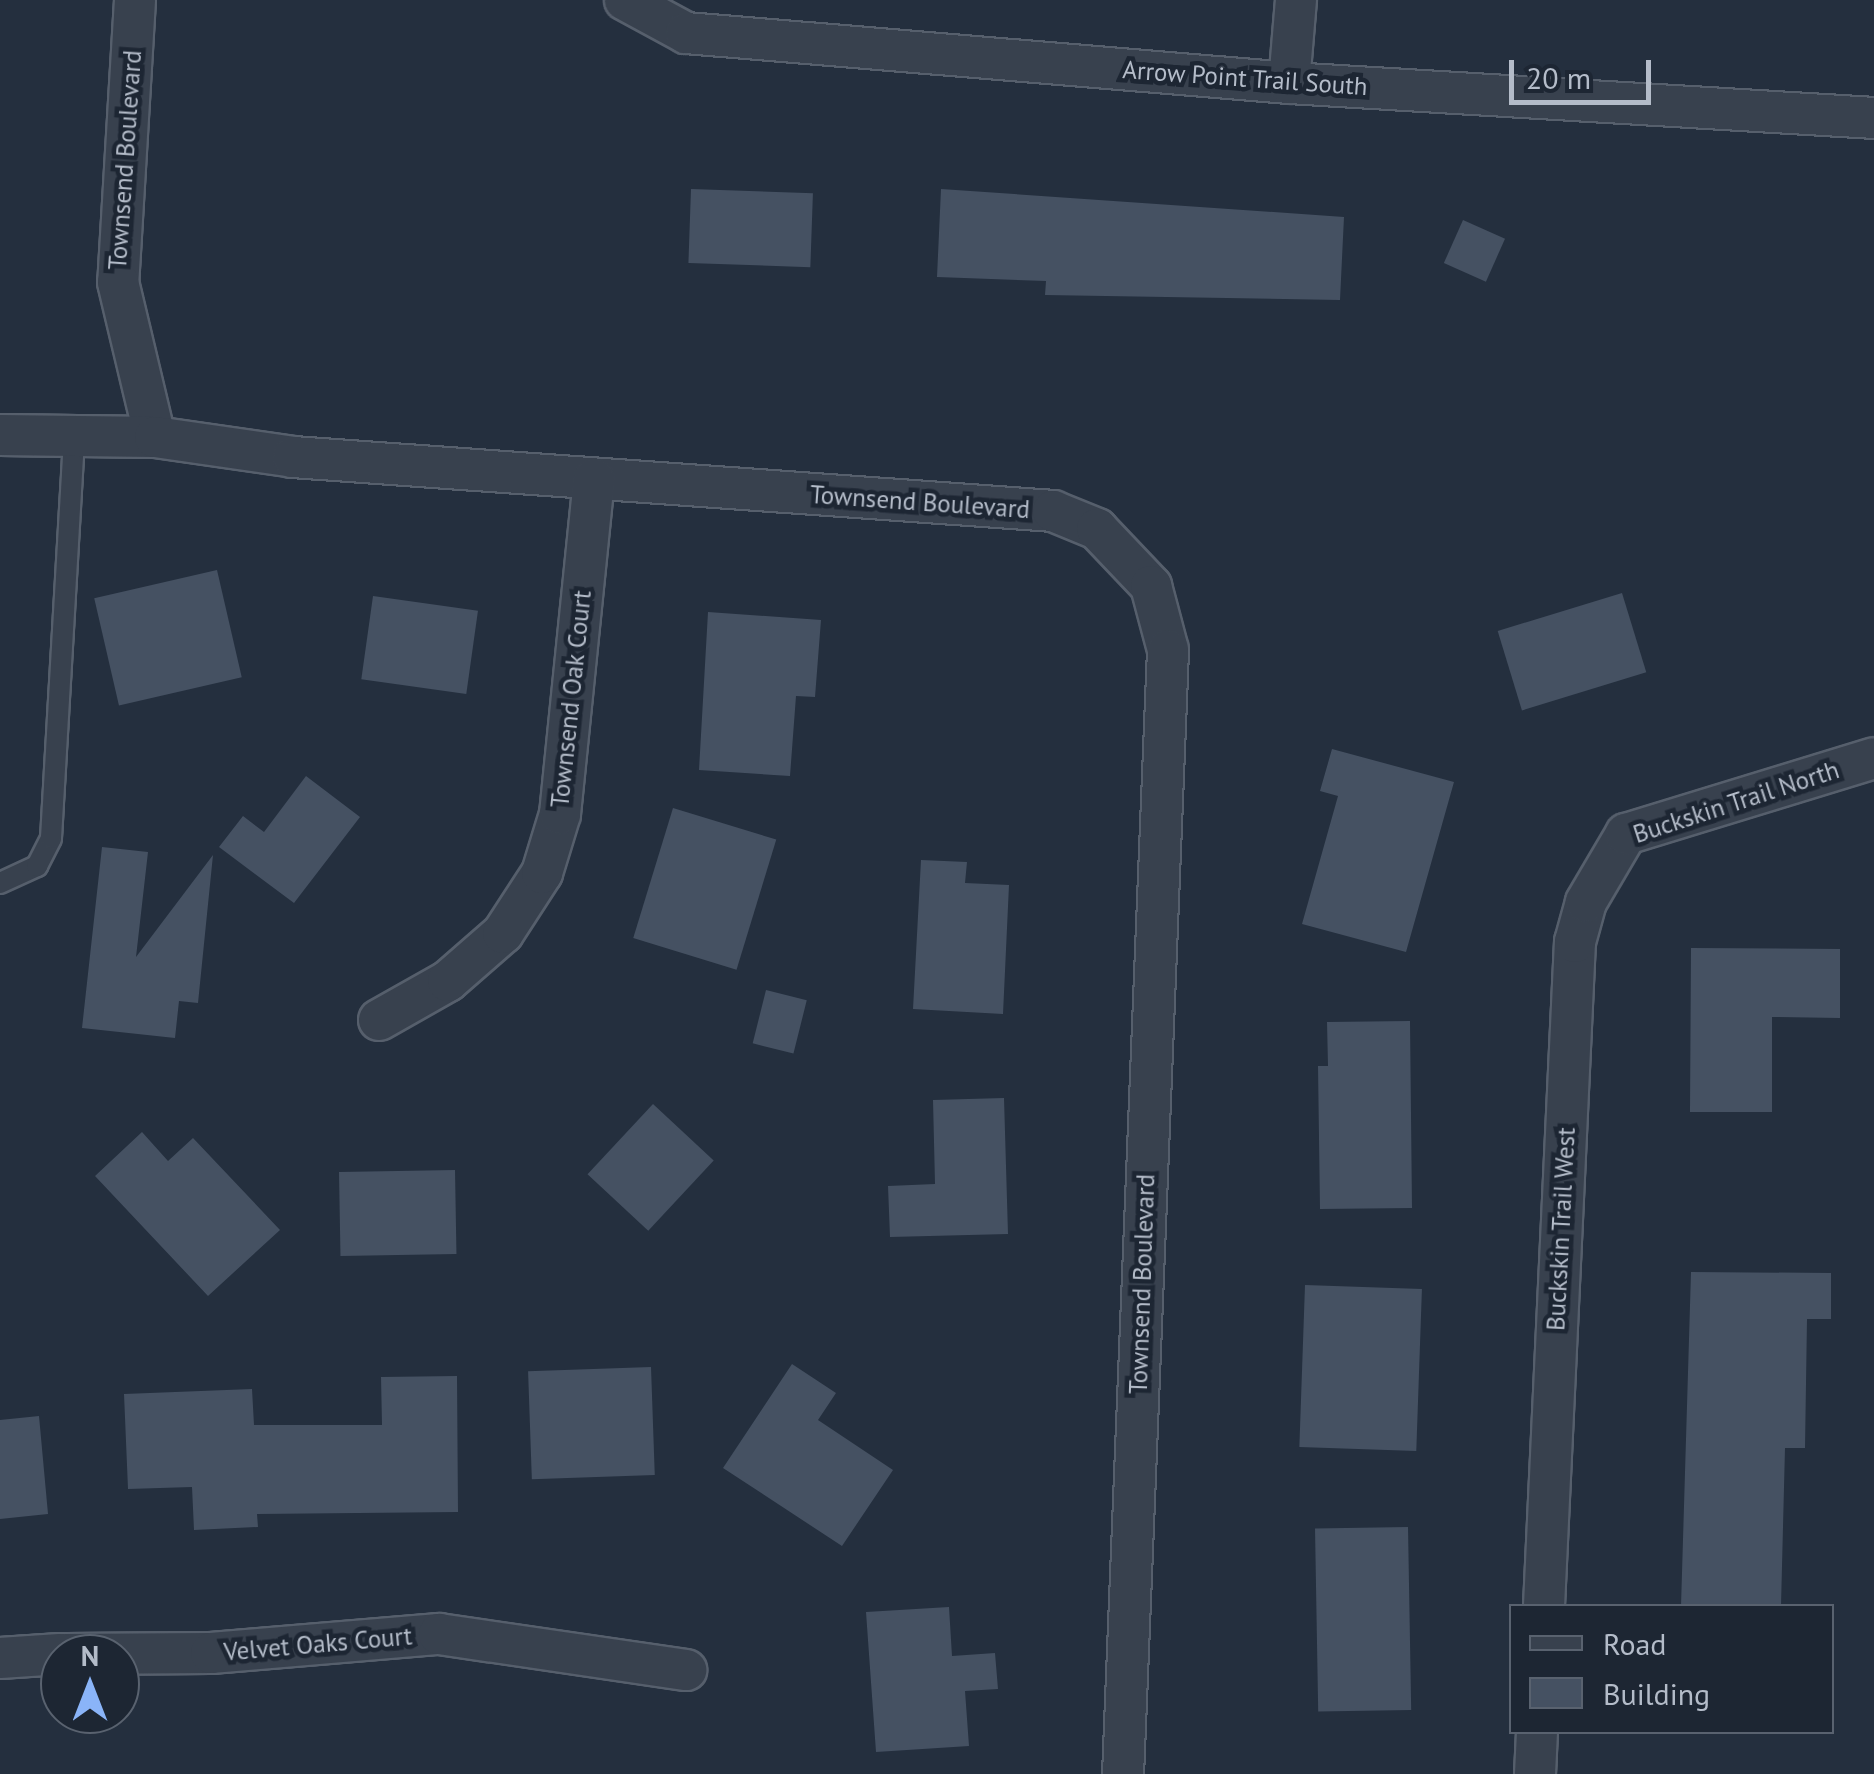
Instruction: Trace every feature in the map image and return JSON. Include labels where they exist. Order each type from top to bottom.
[{"type":"street","name":"Townsend Boulevard","points":[[135,0],[118,282],[155,437],[594,479],[1053,511],[1097,529],[1151,586],[1168,650],[1122,1774]]},
{"type":"street","name":"Arrow Point Trail South","points":[[625,0],[686,32],[1290,83],[1874,118]]},
{"type":"street","points":[[1290,83],[1296,0]]},
{"type":"street","points":[[0,434],[155,437]]},
{"type":"street","name":"Townsend Oak Court","points":[[379,1020],[448,981],[503,933],[542,873],[560,814],[594,479]]},
{"type":"street","name":"Buckskin Trail North","points":[[1606,858],[1626,834],[1874,758]]},
{"type":"street","name":"Buckskin Trail West","points":[[1544,1604],[1574,942],[1606,858]]},
{"type":"street","name":"Velvet Oaks Court","points":[[140,1654],[211,1654],[439,1634],[686,1670]]},
{"type":"street","name":"Velvet Oaks Court","points":[[0,1658],[40,1655]]},
{"type":"street","points":[[1535,1774],[1537,1734]]},
{"type":"lane","points":[[0,882],[37,866],[51,838],[74,435]]},
{"type":"building","points":[[691,189],[813,193],[810,267],[688,263]]},
{"type":"building","points":[[941,189],[1344,217],[1340,300],[1045,295],[1046,281],[937,277]]},
{"type":"building","points":[[1463,220],[1505,239],[1486,282],[1444,263]]},
{"type":"building","points":[[217,570],[242,677],[119,706],[94,598]]},
{"type":"building","points":[[1622,593],[1646,672],[1522,710],[1498,631]]},
{"type":"building","points":[[373,596],[478,611],[466,694],[361,679]]},
{"type":"building","points":[[708,612],[821,620],[815,697],[796,696],[790,776],[699,770]]},
{"type":"building","points":[[1332,749],[1454,782],[1406,952],[1302,924],[1338,796],[1320,791]]},
{"type":"building","points":[[306,776],[360,817],[294,903],[219,847],[243,816],[264,832]]},
{"type":"building","points":[[673,808],[776,840],[737,970],[633,938]]},
{"type":"building","points":[[102,847],[148,852],[136,957],[213,855],[198,1003],[179,1001],[175,1038],[82,1028]]},
{"type":"building","points":[[921,860],[967,862],[965,883],[1009,885],[1003,1014],[913,1009]]},
{"type":"building","points":[[1691,948],[1840,949],[1840,1018],[1772,1017],[1772,1112],[1690,1112]]},
{"type":"building","points":[[766,990],[807,1000],[793,1054],[753,1043]]},
{"type":"building","points":[[1410,1021],[1412,1208],[1320,1209],[1318,1066],[1328,1066],[1327,1022]]},
{"type":"building","points":[[1004,1098],[1008,1234],[890,1237],[888,1186],[935,1184],[933,1100]]},
{"type":"building","points":[[653,1104],[714,1161],[648,1231],[588,1174]]},
{"type":"building","points":[[142,1132],[168,1161],[193,1138],[280,1230],[208,1296],[95,1176]]},
{"type":"building","points":[[455,1170],[456,1254],[340,1256],[339,1172]]},
{"type":"building","points":[[1691,1272],[1831,1273],[1831,1319],[1807,1319],[1805,1448],[1785,1448],[1781,1604],[1681,1604]]},
{"type":"building","points":[[1305,1285],[1422,1289],[1416,1451],[1299,1447]]},
{"type":"building","points":[[792,1364],[836,1393],[818,1420],[893,1470],[842,1546],[723,1468]]},
{"type":"building","points":[[651,1367],[655,1475],[532,1479],[528,1371]]},
{"type":"building","points":[[457,1376],[458,1512],[257,1514],[258,1527],[194,1530],[192,1487],[128,1489],[124,1394],[252,1389],[254,1425],[382,1425],[381,1377]]},
{"type":"building","points":[[39,1416],[48,1514],[0,1519],[0,1420]]},
{"type":"building","points":[[1408,1527],[1411,1710],[1318,1712],[1315,1529]]},
{"type":"building","points":[[949,1607],[952,1656],[995,1653],[998,1689],[965,1691],[969,1746],[876,1752],[866,1612]]}]
